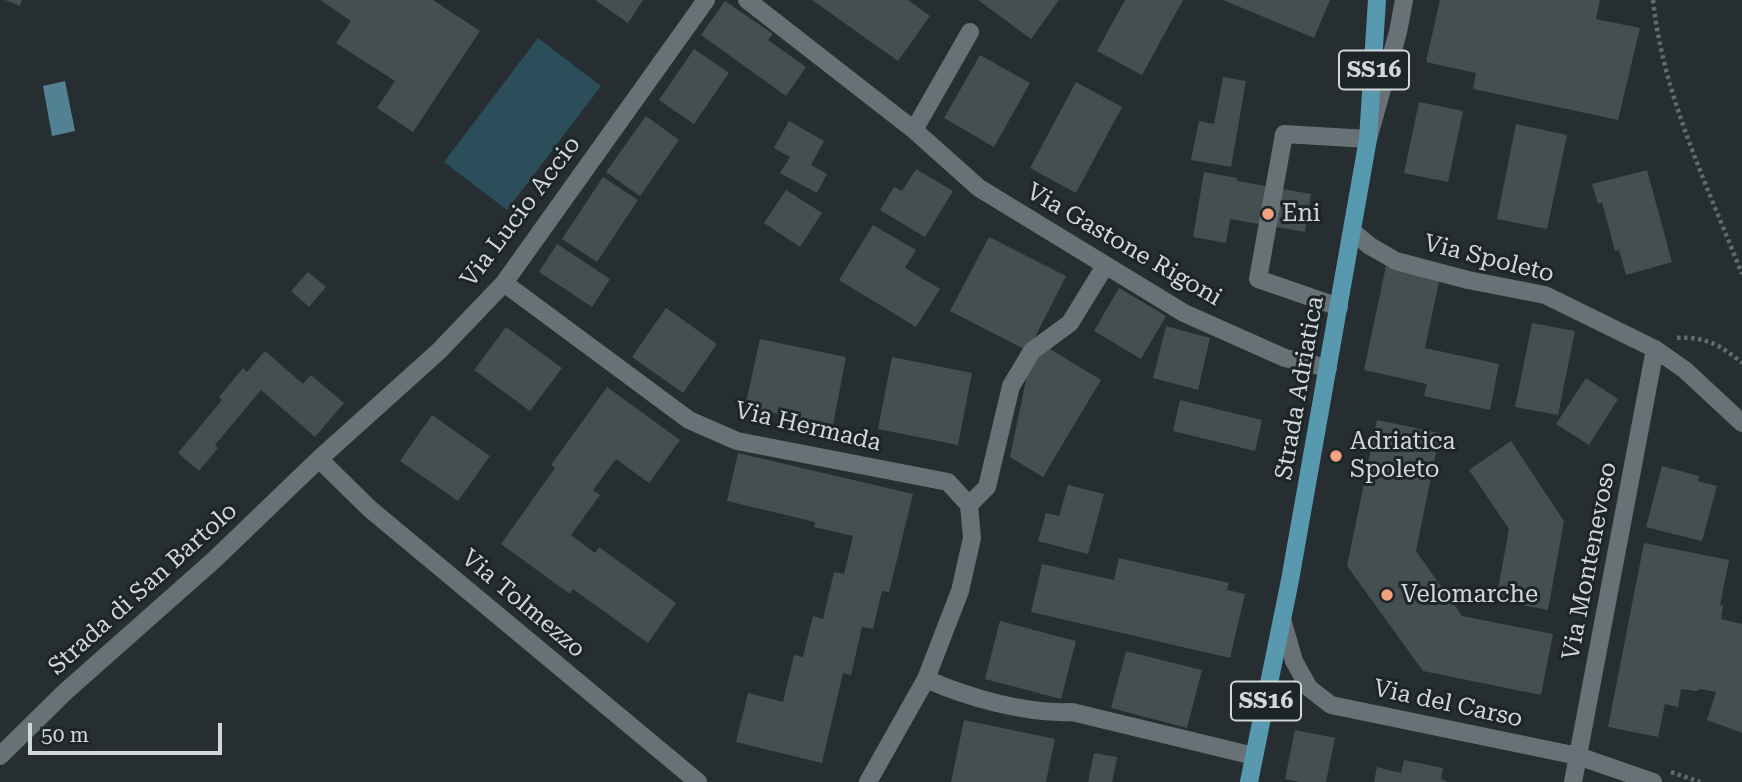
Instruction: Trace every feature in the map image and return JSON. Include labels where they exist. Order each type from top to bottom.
[{"type":"main road","name":"Strada Adriatica","points":[[1249,782],[1282,620],[1368,139],[1377,0]]},
{"type":"street","name":"Via Lucio Accio","points":[[319,459],[439,351],[504,283],[706,0]]},
{"type":"street","name":"Via Gastone Rigoni","points":[[747,0],[914,130],[979,188],[1184,313],[1285,358],[1328,368]]},
{"type":"street","points":[[1339,307],[1258,279],[1283,134],[1368,139],[1398,32],[1404,0]]},
{"type":"street","points":[[914,130],[970,32]]},
{"type":"street","name":"Via Spoleto","points":[[1352,230],[1370,246],[1396,261],[1468,280],[1545,295],[1655,349],[1685,370],[1742,423]]},
{"type":"street","points":[[868,782],[926,679],[960,591],[972,538],[969,505],[987,487],[1011,386],[1032,351],[1070,323],[1105,266]]},
{"type":"street","name":"Via Hermada","points":[[504,283],[689,420],[737,441],[948,482],[969,505]]},
{"type":"street","name":"Via Montenevoso","points":[[1573,782],[1655,349]]},
{"type":"street","name":"Strada di San Bartolo","points":[[0,756],[65,692],[214,560],[319,459]]},
{"type":"street","name":"Via Tolmezzo","points":[[319,459],[370,509],[698,782]]},
{"type":"street","name":"Via del Carso","points":[[1282,620],[1294,661],[1309,688],[1331,705],[1578,757],[1653,782]]},
{"type":"street","points":[[926,679],[955,691],[1047,713],[1072,712],[1254,756]]},
{"type":"path","points":[[1653,0],[1656,34],[1675,102],[1742,274]]},
{"type":"path","points":[[1655,349],[1672,338],[1693,337],[1721,345],[1742,363]]},
{"type":"shaded area","points":[[538,38],[601,86],[507,210],[444,162]]},
{"type":"shaded area","points":[[65,81],[75,131],[52,136],[43,86]]},
{"type":"building","points":[[5,0],[22,0],[20,6]]},
{"type":"building","points":[[320,0],[433,0],[480,31],[413,132],[377,108],[395,81],[336,43],[351,21]]},
{"type":"building","points":[[595,0],[643,0],[628,23]]},
{"type":"building","points":[[812,0],[908,0],[930,16],[898,61]]},
{"type":"building","points":[[978,0],[1059,0],[1031,39]]},
{"type":"building","points":[[1125,0],[1183,0],[1142,75],[1097,51]]},
{"type":"building","points":[[1223,0],[1330,0],[1314,38]]},
{"type":"building","points":[[1440,0],[1600,0],[1596,19],[1640,28],[1618,120],[1473,89],[1476,73],[1426,62]]},
{"type":"building","points":[[725,1],[773,34],[768,40],[806,67],[786,96],[701,35]]},
{"type":"building","points":[[694,49],[729,73],[694,124],[659,100]]},
{"type":"building","points":[[980,55],[1030,83],[994,147],[944,118]]},
{"type":"building","points":[[1223,77],[1246,81],[1231,167],[1191,160],[1199,121],[1214,124]]},
{"type":"building","points":[[1076,82],[1122,107],[1076,193],[1030,168]]},
{"type":"building","points":[[1419,102],[1463,111],[1448,182],[1404,173]]},
{"type":"building","points":[[646,116],[679,140],[640,196],[606,172]]},
{"type":"building","points":[[789,121],[824,141],[811,165],[827,174],[817,193],[780,173],[790,157],[774,148]]},
{"type":"building","points":[[1516,124],[1567,135],[1547,229],[1497,219]]},
{"type":"building","points":[[916,169],[953,191],[925,237],[880,210],[894,187],[902,191]]},
{"type":"building","points":[[1647,170],[1672,262],[1626,275],[1619,250],[1615,251],[1602,202],[1598,204],[1592,184]]},
{"type":"building","points":[[1204,172],[1237,178],[1237,181],[1311,194],[1305,232],[1230,219],[1226,243],[1193,237]]},
{"type":"building","points":[[603,177],[638,200],[597,262],[562,239]]},
{"type":"building","points":[[786,190],[822,213],[800,247],[764,223]]},
{"type":"building","points":[[873,225],[916,250],[905,268],[940,289],[916,327],[839,280]]},
{"type":"building","points":[[989,237],[1066,276],[1028,351],[950,311]]},
{"type":"building","points":[[557,244],[610,279],[592,307],[539,272]]},
{"type":"building","points":[[1386,266],[1440,277],[1425,348],[1499,364],[1490,410],[1424,396],[1427,384],[1364,370]]},
{"type":"building","points":[[308,272],[326,287],[309,307],[291,291]]},
{"type":"building","points":[[1119,288],[1166,316],[1141,359],[1094,331]]},
{"type":"building","points":[[666,308],[717,344],[683,393],[632,357]]},
{"type":"building","points":[[1532,323],[1575,331],[1558,415],[1515,407]]},
{"type":"building","points":[[1166,326],[1210,338],[1198,390],[1153,378]]},
{"type":"building","points":[[506,327],[562,368],[530,411],[474,370]]},
{"type":"building","points":[[760,339],[846,357],[833,425],[745,407]]},
{"type":"building","points":[[1045,346],[1101,380],[1043,477],[1010,457],[1027,375]]},
{"type":"building","points":[[265,351],[303,384],[311,375],[344,403],[315,437],[261,390],[215,445],[218,448],[199,471],[178,453],[222,400],[219,397],[243,368],[247,372]]},
{"type":"building","points":[[892,357],[972,373],[958,445],[878,429]]},
{"type":"building","points":[[1586,378],[1618,399],[1589,445],[1556,424]]},
{"type":"building","points":[[607,387],[680,440],[649,483],[616,459],[593,490],[600,495],[571,535],[595,553],[599,547],[676,603],[648,643],[573,589],[570,594],[501,544],[555,468],[551,465]]},
{"type":"building","points":[[1180,400],[1262,420],[1255,451],[1173,431]]},
{"type":"building","points":[[432,415],[490,456],[458,501],[400,461]]},
{"type":"building","points":[[1377,420],[1440,433],[1416,551],[1462,616],[1553,634],[1541,695],[1423,671],[1347,566]]},
{"type":"building","points":[[1511,441],[1564,521],[1548,610],[1496,600],[1509,529],[1469,470]]},
{"type":"building","points":[[738,453],[913,494],[889,592],[882,591],[873,629],[862,627],[851,675],[843,673],[822,763],[736,742],[748,693],[783,702],[794,655],[803,657],[813,616],[823,619],[834,572],[844,574],[853,536],[814,527],[815,522],[727,501]]},
{"type":"building","points":[[1662,466],[1699,476],[1698,481],[1717,486],[1702,541],[1646,527]]},
{"type":"building","points":[[1068,485],[1104,494],[1088,554],[1038,541],[1046,513],[1059,516]]},
{"type":"building","points":[[1644,543],[1729,560],[1720,605],[1723,606],[1721,619],[1742,624],[1742,733],[1707,720],[1716,692],[1701,689],[1681,689],[1678,707],[1665,704],[1658,737],[1608,727]]},
{"type":"building","points":[[1119,558],[1229,583],[1227,590],[1245,594],[1230,658],[1031,612],[1042,564],[1114,580]]},
{"type":"building","points":[[1000,621],[1076,641],[1061,699],[985,679]]},
{"type":"building","points":[[1126,651],[1202,670],[1187,728],[1111,708]]},
{"type":"building","points":[[964,720],[1055,739],[1046,782],[951,782]]},
{"type":"building","points":[[1295,730],[1335,738],[1326,782],[1285,779]]},
{"type":"building","points":[[1094,753],[1117,757],[1112,782],[1088,782]]},
{"type":"building","points":[[1404,760],[1443,768],[1441,779],[1448,782],[1374,782],[1377,767],[1401,773]]},
{"type":"place","name":"Eni","points":[[1268,214]]},
{"type":"place","name":"Adriatica Spoleto","points":[[1336,456]]},
{"type":"place","name":"Velomarche","points":[[1387,595]]}]
